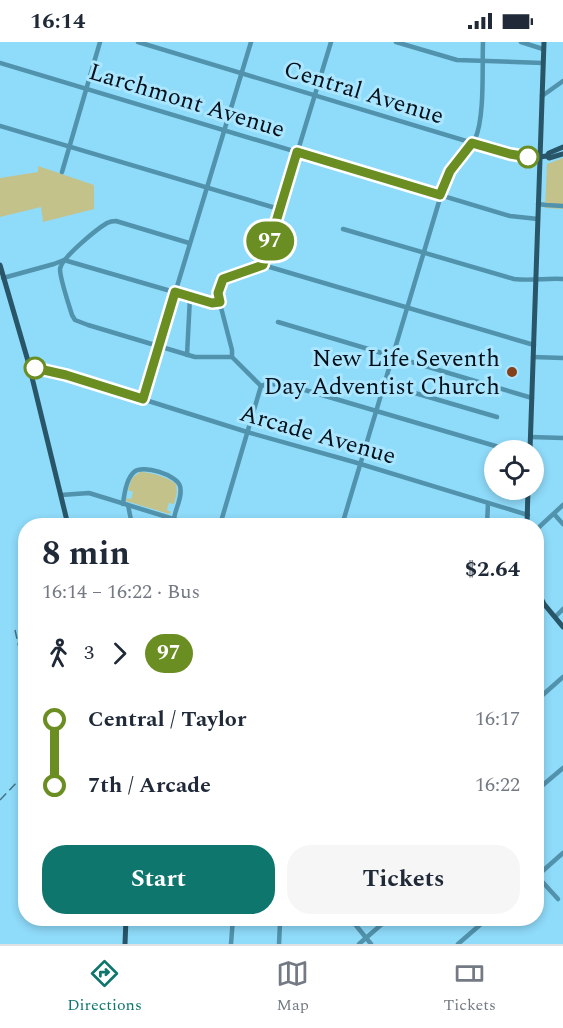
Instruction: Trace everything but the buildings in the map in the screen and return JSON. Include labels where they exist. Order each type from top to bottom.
[{"type":"main road","points":[[531,440],[543,45]]},
{"type":"main road","name":"Central Avenue","points":[[546,156],[563,147]]},
{"type":"main road","name":"Central Avenue","points":[[539,157],[549,158],[563,154]]},
{"type":"main road","points":[[0,265],[26,352],[66,518]]},
{"type":"main road","points":[[528,500],[528,518]]},
{"type":"main road","points":[[544,604],[563,627]]},
{"type":"main road","points":[[125,944],[126,926]]},
{"type":"street","points":[[62,172],[100,42]]},
{"type":"street","name":"Central Avenue","points":[[138,42],[472,143],[520,156],[539,157]]},
{"type":"street","points":[[143,399],[250,42]]},
{"type":"street","points":[[263,265],[331,42]]},
{"type":"street","points":[[396,42],[454,60],[543,63]]},
{"type":"street","points":[[344,518],[440,195],[450,171],[472,143],[478,131],[483,42]]},
{"type":"street","points":[[521,42],[543,45]]},
{"type":"street","name":"Larchmont Avenue","points":[[0,63],[510,216],[538,219]]},
{"type":"street","points":[[542,96],[563,81]]},
{"type":"street","points":[[0,126],[279,209]]},
{"type":"street","points":[[538,204],[563,206]]},
{"type":"street","points":[[189,243],[113,221],[106,224],[72,251],[60,269],[72,315],[75,320],[88,325],[195,357],[232,357],[261,386]]},
{"type":"street","points":[[343,229],[514,279],[563,279]]},
{"type":"street","points":[[3,278],[64,260],[212,303],[220,302]]},
{"type":"street","points":[[232,357],[218,293],[223,279],[263,265],[534,345]]},
{"type":"street","points":[[188,355],[190,297]]},
{"type":"street","points":[[278,322],[532,398]]},
{"type":"street","points":[[534,357],[563,358]]},
{"type":"street","name":"Arcade Avenue","points":[[30,369],[38,368],[528,515]]},
{"type":"street","points":[[384,384],[497,417]]},
{"type":"street","points":[[261,386],[288,385],[484,443]]},
{"type":"street","points":[[222,518],[261,386]]},
{"type":"street","points":[[531,437],[563,438]]},
{"type":"street","points":[[130,518],[126,505],[130,477],[135,471],[144,469],[177,480],[181,489],[174,518]]},
{"type":"street","points":[[61,495],[89,494],[171,518]]},
{"type":"street","points":[[488,503],[488,518]]},
{"type":"street","points":[[544,523],[563,505]]},
{"type":"street","points":[[554,514],[563,524]]},
{"type":"street","points":[[555,617],[563,609]]},
{"type":"street","points":[[544,694],[563,677]]},
{"type":"street","points":[[544,784],[563,768]]},
{"type":"street","points":[[544,870],[563,853]]},
{"type":"street","points":[[544,884],[558,899]]},
{"type":"street","points":[[231,944],[232,926]]},
{"type":"street","points":[[279,944],[280,926]]},
{"type":"street","points":[[356,926],[371,944]]},
{"type":"street","points":[[359,944],[380,926]]},
{"type":"street","points":[[458,944],[479,926]]},
{"type":"shaded area","points":[[563,158],[563,209],[545,208],[547,164]]},
{"type":"shaded area","points":[[38,166],[94,185],[94,209],[43,222],[41,207],[0,217],[0,178],[38,172]]},
{"type":"shaded area","points":[[140,472],[159,475],[176,484],[174,504],[169,503],[167,510],[171,512],[169,514],[126,501],[126,498],[131,499],[133,492],[128,490],[132,478]]},
{"type":"railway","points":[[15,630],[18,643]]},
{"type":"railway","points":[[0,800],[18,781]]},
{"type":"bus line","name":"97","points":[[35,368],[66,375],[143,399],[175,292],[212,303],[220,302],[218,293],[223,279],[263,265],[297,152],[440,195],[450,171],[472,143],[528,157]]},
{"type":"place","name":"New Life Seventh Day Adventist Church","points":[[512,372]]}]
